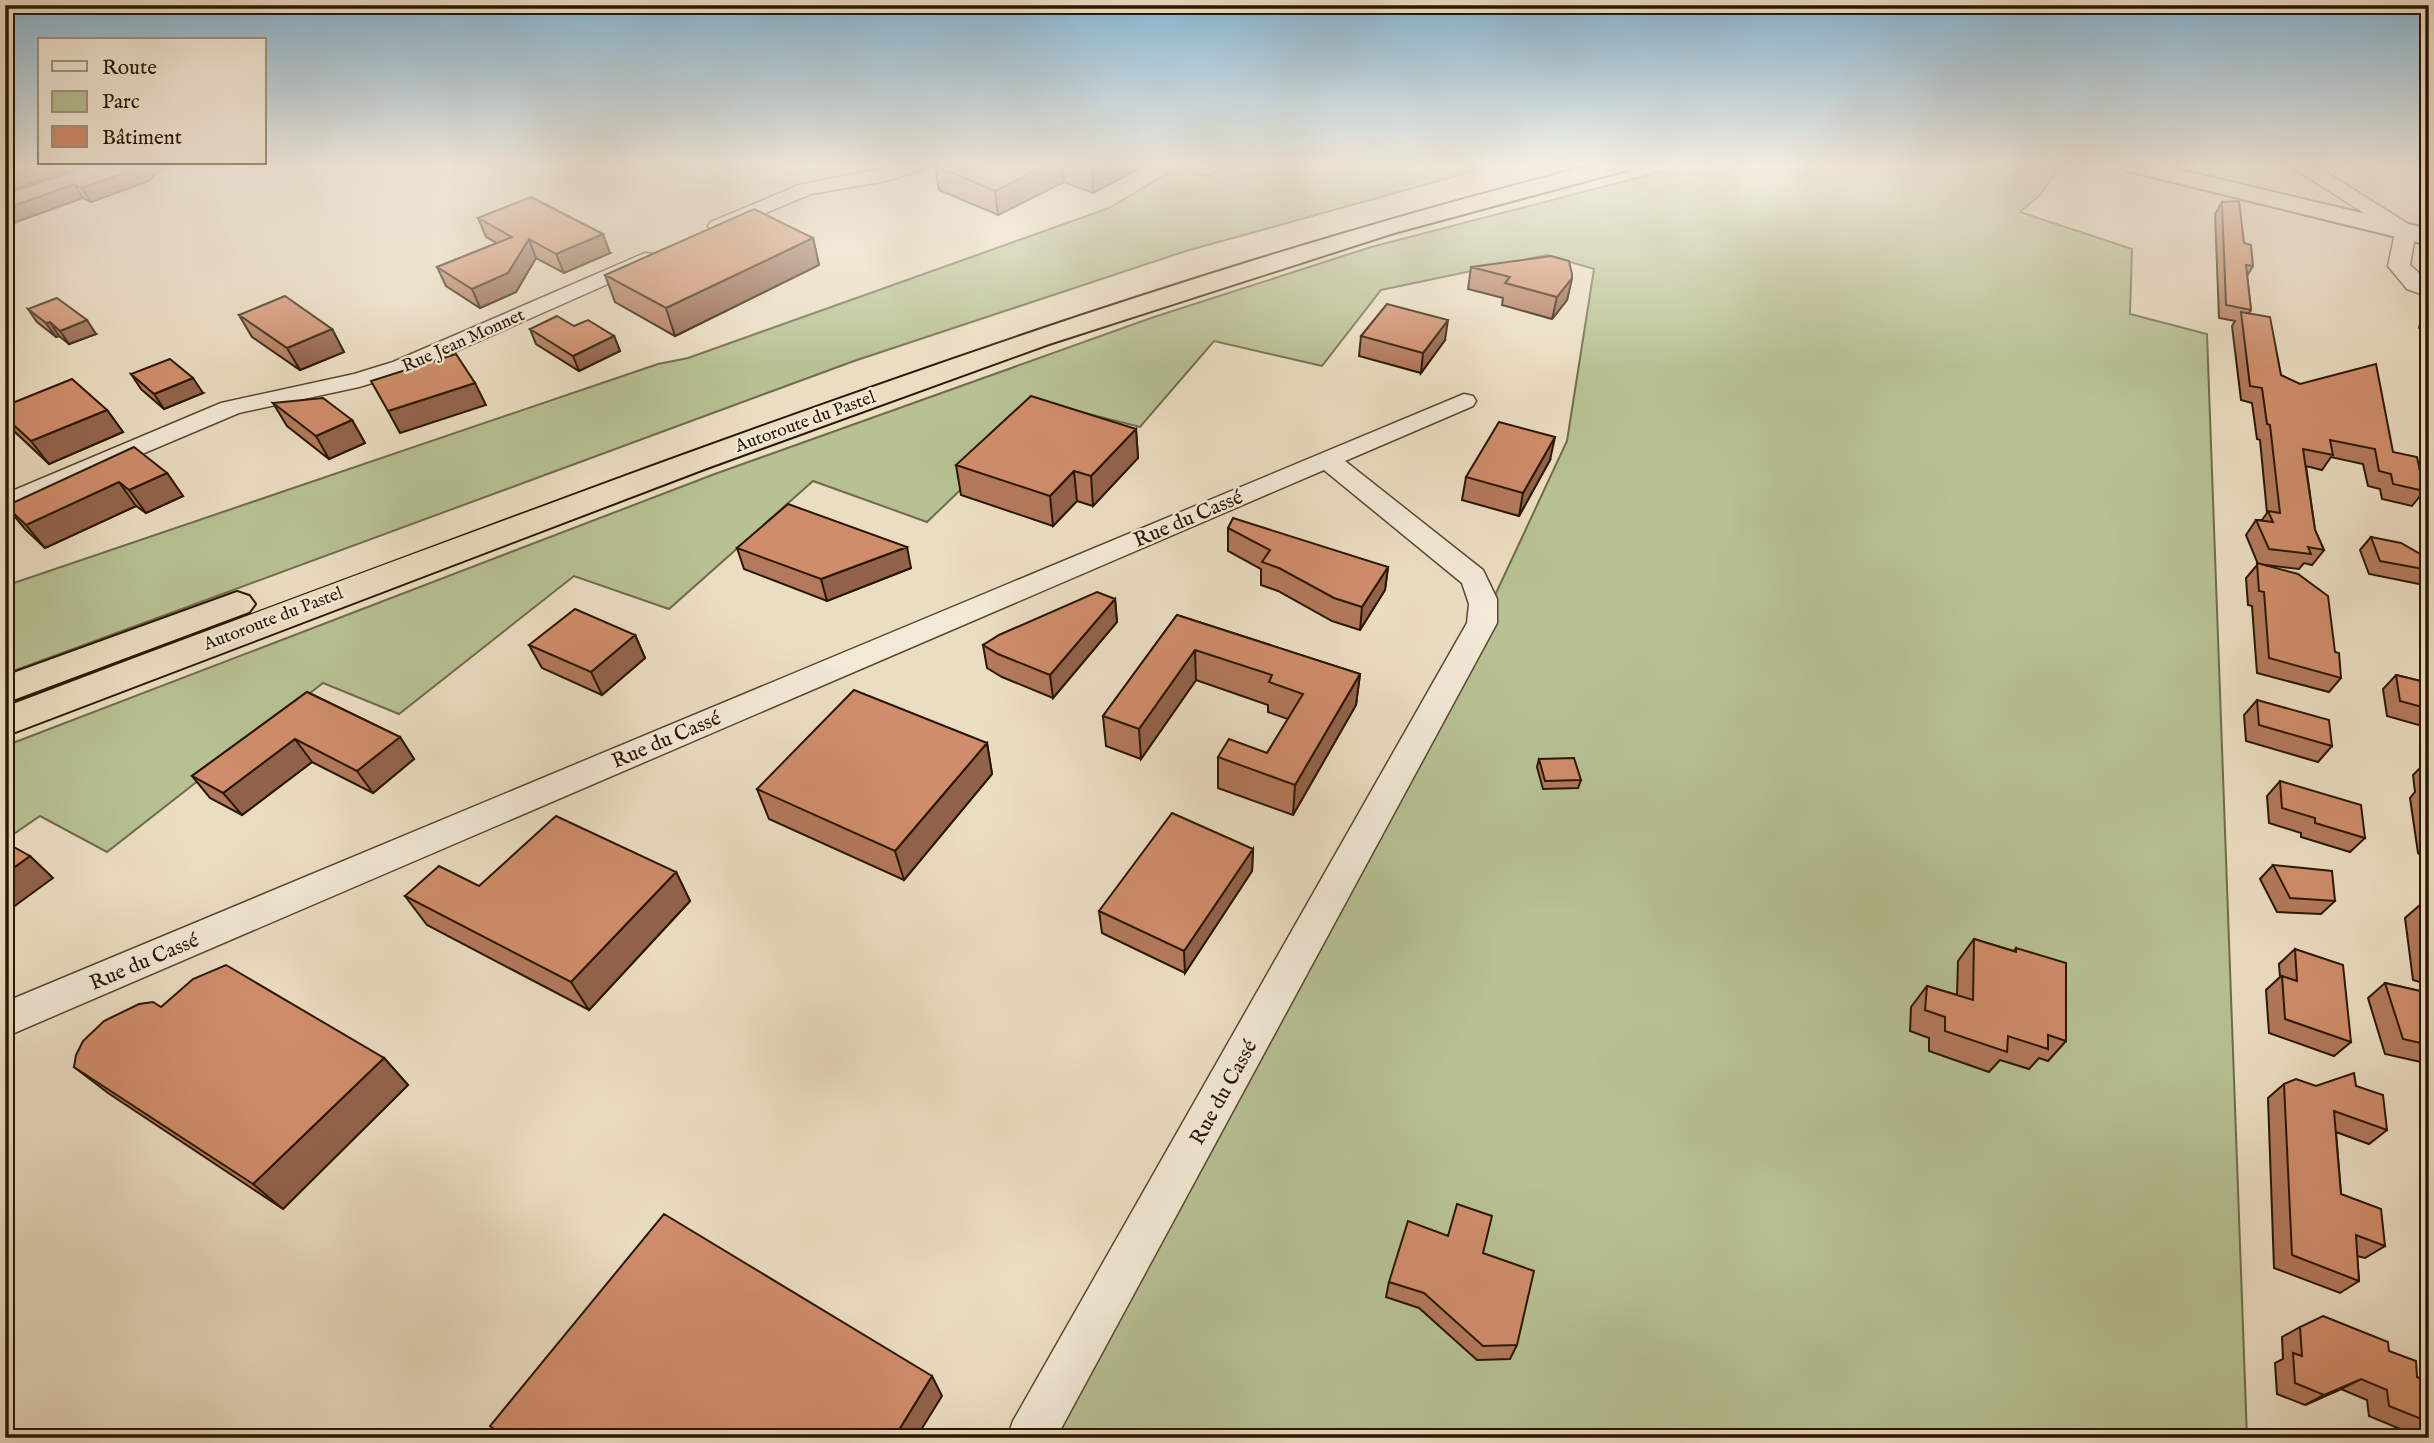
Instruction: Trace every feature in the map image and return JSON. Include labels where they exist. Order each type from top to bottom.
[{"type":"highway","name":"Autoroute du Pastel","points":[[5,690],[943,348],[1306,232]]},
{"type":"highway","name":"Autoroute du Pastel","points":[[5,722],[306,606],[886,391],[1248,267],[1365,232]]},
{"type":"street","points":[[697,236],[705,232]]},
{"type":"street","points":[[2417,234],[2399,266],[2415,284],[2429,290]]},
{"type":"street","name":"Rue Jean Monnet","points":[[5,504],[230,408],[266,398],[369,379],[401,368],[660,252]]},
{"type":"street","name":"Rue du Cassé","points":[[5,1020],[1464,401]]},
{"type":"street","name":"Rue du Cassé","points":[[1030,1438],[1482,623],[1486,606],[1473,577],[1326,459]]},
{"type":"green space","points":[[1041,232],[1253,232],[1186,251],[854,361],[5,674],[5,586],[658,364],[688,358]]},
{"type":"green space","points":[[1427,232],[2082,232],[2132,249],[2130,314],[2207,334],[2247,1438],[1029,1438],[1482,623],[1567,441],[1594,269],[1547,255],[1381,290],[1322,366],[1214,341],[1140,427],[1050,404],[927,522],[813,481],[669,609],[574,576],[399,714],[323,683],[107,852],[40,816],[5,840],[5,746],[712,475],[1151,318],[1371,247]]},
{"type":"building","points":[[504,232],[603,234],[556,254],[529,239],[508,273],[472,289],[437,267],[512,237]]},
{"type":"building","points":[[701,232],[801,232],[813,238],[666,308],[605,275]]},
{"type":"building","points":[[2223,232],[2243,232],[2244,243],[2251,245],[2253,266],[2246,265],[2251,310],[2226,305]]},
{"type":"building","points":[[1551,256],[1569,261],[1572,274],[1572,278],[1557,297],[1505,283],[1510,277],[1471,267]]},
{"type":"building","points":[[285,296],[332,329],[287,348],[239,315]]},
{"type":"building","points":[[57,298],[87,320],[60,331],[28,309]]},
{"type":"building","points":[[1387,304],[1448,320],[1423,353],[1361,336]]},
{"type":"building","points":[[2241,312],[2270,317],[2281,375],[2300,384],[2376,364],[2393,452],[2417,457],[2424,491],[2393,484],[2391,474],[2379,471],[2375,449],[2330,440],[2333,455],[2303,449],[2315,530],[2324,550],[2308,547],[2311,554],[2269,549],[2256,520],[2273,522],[2268,511],[2280,513],[2270,425],[2267,424],[2262,388],[2250,386]]},
{"type":"building","points":[[557,316],[574,326],[588,320],[614,336],[573,356],[530,329]]},
{"type":"building","points":[[456,354],[475,383],[388,411],[371,381]]},
{"type":"building","points":[[170,359],[193,378],[154,394],[131,374]]},
{"type":"building","points":[[72,379],[107,410],[31,441],[5,417],[5,406]]},
{"type":"building","points":[[1031,396],[1136,429],[1091,476],[1074,471],[1050,496],[956,465]]},
{"type":"building","points":[[323,398],[352,420],[316,436],[273,403]]},
{"type":"building","points":[[1499,422],[1555,437],[1523,493],[1466,477]]},
{"type":"building","points":[[134,447],[167,473],[129,490],[119,482],[26,525],[6,506]]},
{"type":"building","points":[[788,504],[907,547],[821,579],[737,548]]},
{"type":"building","points":[[1233,518],[1388,567],[1362,607],[1334,598],[1279,568],[1262,562],[1270,550],[1228,528]]},
{"type":"building","points":[[2371,537],[2401,543],[2429,559],[2429,570],[2380,561]]},
{"type":"building","points":[[2257,563],[2298,574],[2328,596],[2341,678],[2269,658],[2264,592],[2259,591]]},
{"type":"building","points":[[1097,592],[1115,599],[1050,675],[983,645],[999,635]]},
{"type":"building","points":[[575,609],[635,635],[591,672],[529,645]]},
{"type":"building","points":[[1177,615],[1360,674],[1295,785],[1218,757],[1229,739],[1267,753],[1303,694],[1269,682],[1272,675],[1195,650],[1139,729],[1103,716]]},
{"type":"building","points":[[2396,675],[2429,683],[2429,709],[2400,701]]},
{"type":"building","points":[[854,690],[987,743],[895,851],[757,789]]},
{"type":"building","points":[[307,692],[400,737],[357,771],[295,739],[223,793],[192,776]]},
{"type":"building","points":[[2257,700],[2329,720],[2332,746],[2259,725]]},
{"type":"building","points":[[1574,758],[1581,780],[1545,781],[1539,759]]},
{"type":"building","points":[[2280,781],[2361,805],[2365,838],[2315,823],[2315,818],[2282,808]]},
{"type":"building","points":[[2425,782],[2429,784],[2429,806]]},
{"type":"building","points":[[1172,813],[1253,849],[1184,951],[1099,911]]},
{"type":"building","points":[[556,816],[676,872],[571,982],[405,896],[439,866],[479,886]]},
{"type":"building","points":[[5,842],[30,856],[5,874]]},
{"type":"building","points":[[2273,865],[2332,871],[2335,901],[2290,898]]},
{"type":"building","points":[[2421,904],[2429,906],[2429,954]]},
{"type":"building","points":[[1974,939],[2066,963],[2066,1041],[2048,1035],[2048,1049],[2008,1036],[2007,1052],[1945,1031],[1945,1017],[1925,1010],[1927,986],[1973,1000]]},
{"type":"building","points":[[2295,949],[2343,965],[2351,1042],[2285,1019],[2282,976],[2297,981]]},
{"type":"building","points":[[226,965],[384,1058],[253,1184],[74,1067],[83,1041],[104,1021],[139,1004],[153,1002],[161,1007],[193,979]]},
{"type":"building","points":[[2385,983],[2429,993],[2429,1045],[2403,1039]]},
{"type":"building","points":[[2354,1073],[2356,1086],[2383,1095],[2387,1130],[2334,1111],[2341,1194],[2381,1209],[2385,1246],[2356,1235],[2359,1281],[2292,1255],[2284,1084],[2296,1079],[2316,1086]]},
{"type":"building","points":[[1457,1204],[1492,1216],[1483,1253],[1534,1271],[1517,1345],[1483,1346],[1424,1293],[1389,1282],[1408,1221],[1448,1236]]},
{"type":"building","points":[[664,1214],[932,1376],[894,1438],[506,1438],[490,1426]]},
{"type":"building","points":[[2323,1316],[2388,1342],[2389,1351],[2416,1361],[2417,1377],[2429,1382],[2429,1422],[2389,1406],[2387,1390],[2361,1379],[2324,1395],[2295,1383],[2293,1353],[2302,1356],[2300,1327]]}]
